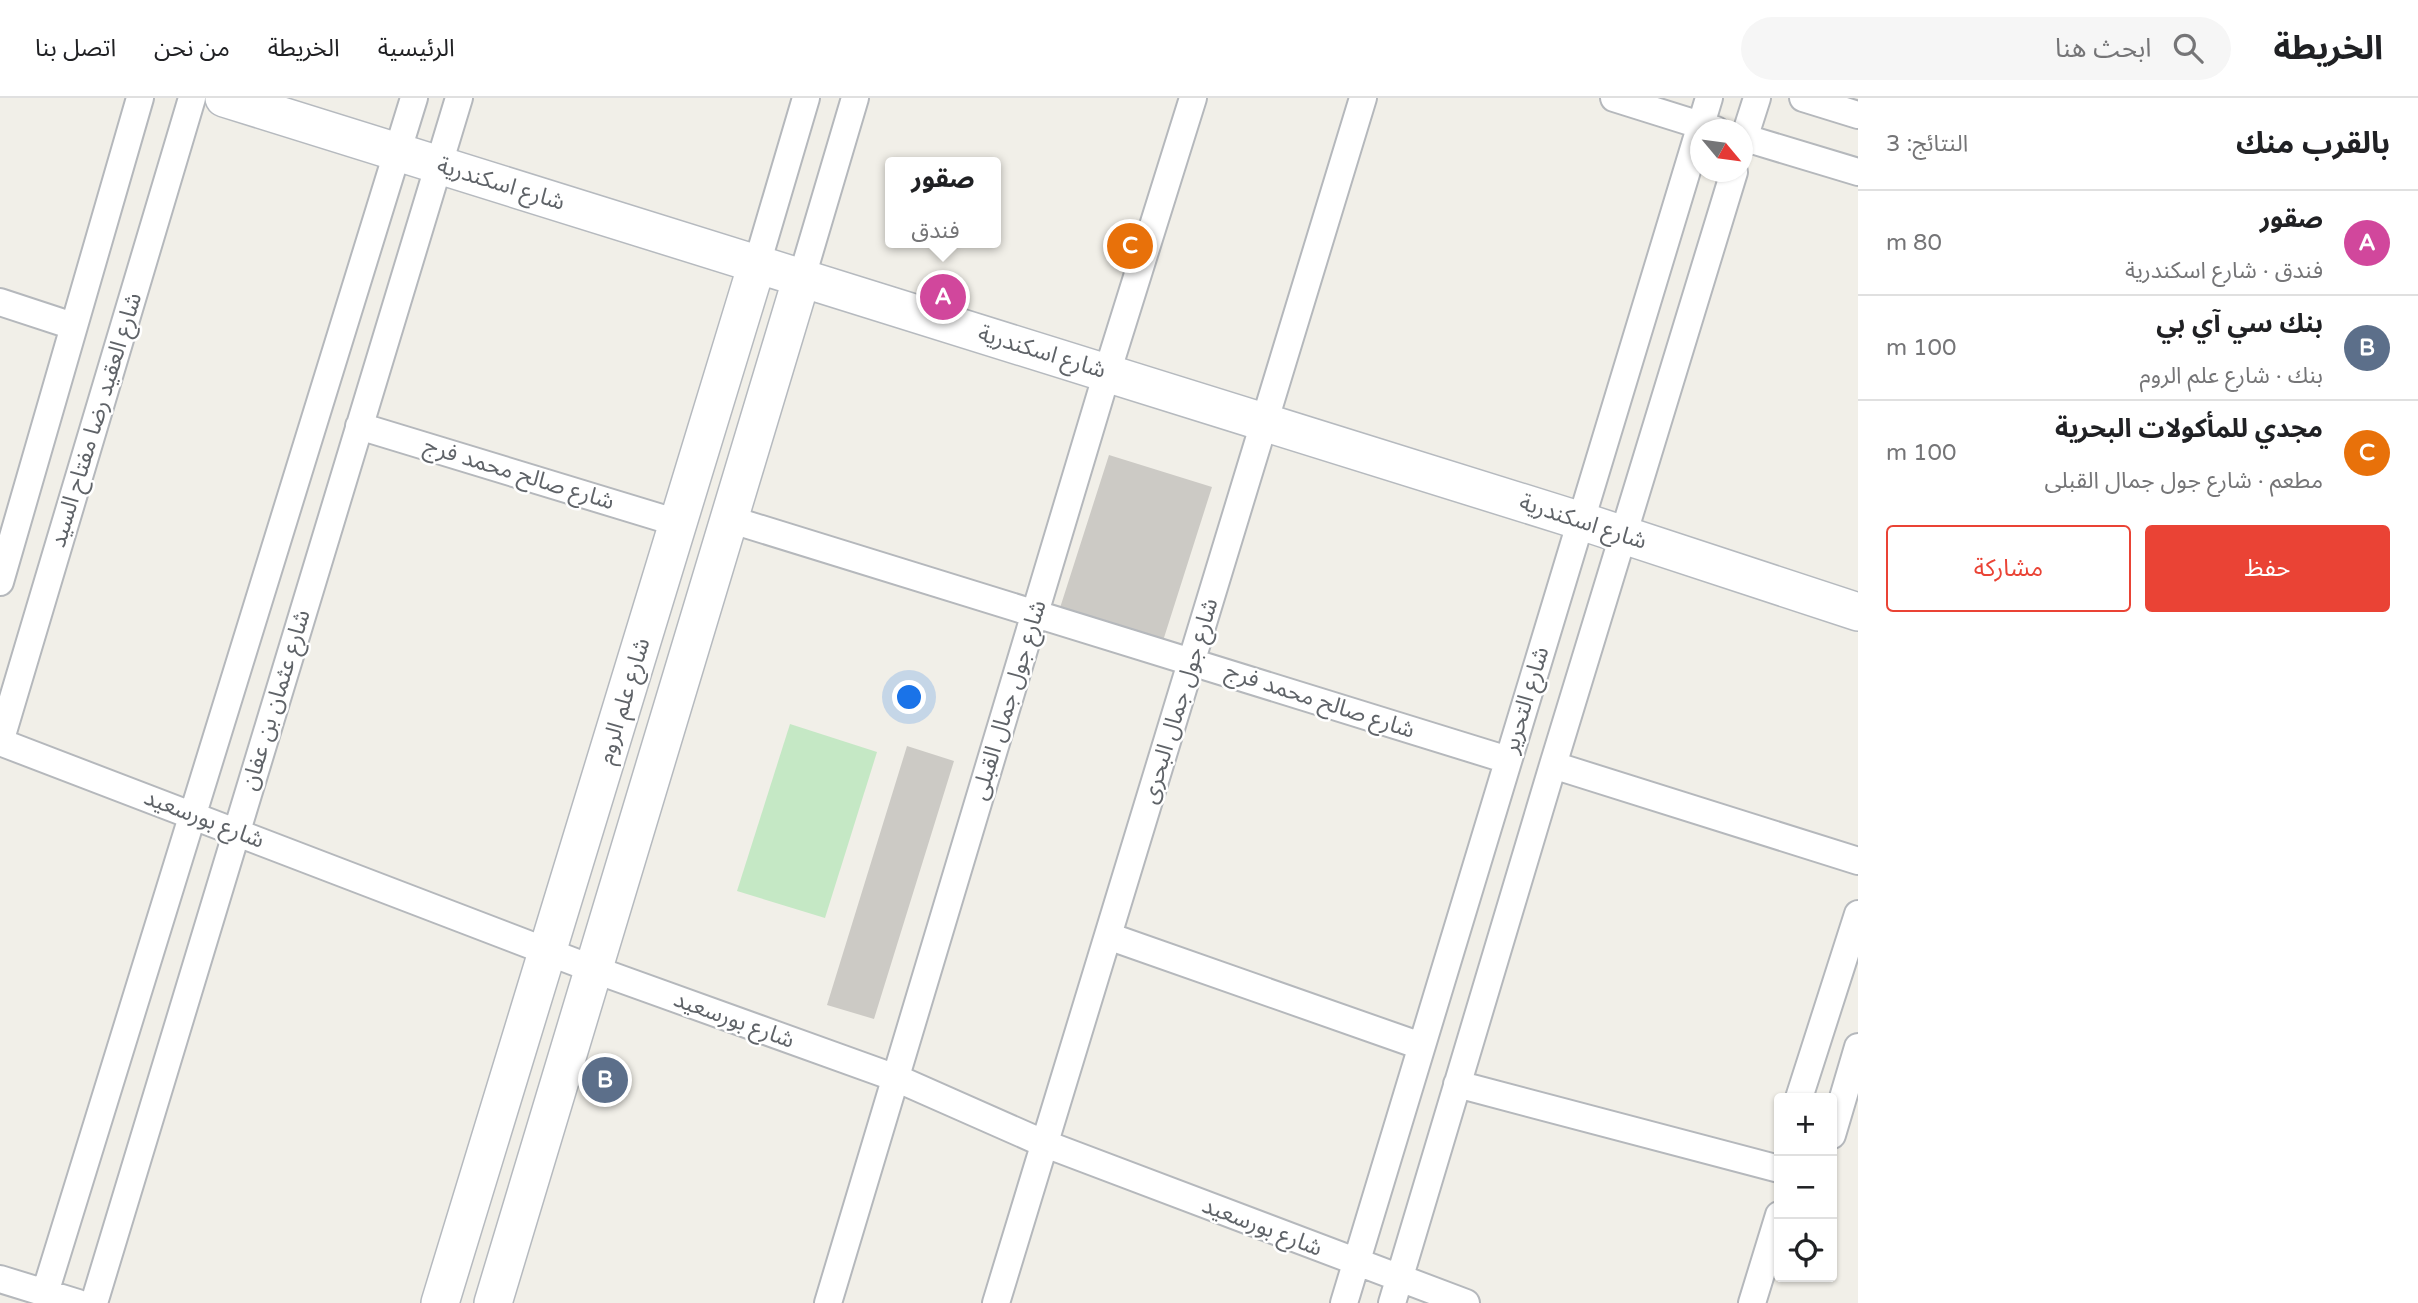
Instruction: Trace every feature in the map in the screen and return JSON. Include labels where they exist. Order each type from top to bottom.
[{"type":"street","name":"شارع العقيد رضا مفتاح السيد","points":[[0,582],[140,98]]},
{"type":"street","name":"شارع العقيد رضا مفتاح السيد","points":[[0,742],[192,98]]},
{"type":"street","name":"شارع اسكندرية","points":[[224,98],[1623,534],[1858,612]]},
{"type":"street","name":"شارع عثمان بن عفان","points":[[45,1293],[414,98]]},
{"type":"street","name":"شارع عثمان بن عفان","points":[[94,1303],[459,98]]},
{"type":"street","name":"شارع علم الروم","points":[[440,1303],[806,98]]},
{"type":"street","name":"شارع علم الروم","points":[[493,1303],[855,98]]},
{"type":"street","name":"شارع جول جمال القبلى","points":[[828,1303],[1107,373],[1193,98]]},
{"type":"street","name":"شارع جول جمال البحرى","points":[[996,1303],[1363,98]]},
{"type":"street","points":[[1614,98],[1690,121]]},
{"type":"street","name":"شارع التحرير","points":[[1708,119],[1709,98]]},
{"type":"street","points":[[1750,119],[1757,98]]},
{"type":"street","points":[[1803,98],[1858,115]]},
{"type":"street","points":[[1753,143],[1858,172]]},
{"type":"street","name":"شارع التحرير","points":[[1344,1303],[1581,521],[1690,182]]},
{"type":"street","name":"شارع التحرير","points":[[1395,1291],[1731,182]]},
{"type":"street","points":[[0,302],[73,326]]},
{"type":"street","name":"شارع صالح محمد فرج","points":[[359,425],[678,523]]},
{"type":"street","name":"شارع صالح محمد فرج","points":[[729,519],[1192,660],[1508,760]]},
{"type":"street","name":"شارع بورسعيد","points":[[0,742],[593,969],[896,1078],[1043,1143],[1356,1263],[1395,1291],[1466,1303]]},
{"type":"street","points":[[1553,765],[1858,861]]},
{"type":"street","points":[[1802,1093],[1846,994],[1858,914]]},
{"type":"street","points":[[1108,936],[1421,1046]]},
{"type":"street","points":[[1837,1118],[1858,1047]]},
{"type":"street","points":[[1457,1084],[1774,1168]]},
{"type":"street","points":[[1752,1303],[1778,1219]]},
{"type":"street","points":[[0,1279],[78,1303]]},
{"type":"green space","points":[[790,724],[877,752],[825,918],[737,891]]},
{"type":"building","points":[[1109,455],[1212,487],[1162,644],[1059,611]]},
{"type":"building","points":[[907,746],[954,761],[874,1019],[827,1005]]},
{"type":"place","name":"مجدي للمأكولات البحرية","points":[[1130,246]]},
{"type":"place","name":"صقور","points":[[943,297]]},
{"type":"place","name":"بنك سي آي بي","points":[[605,1080]]}]
